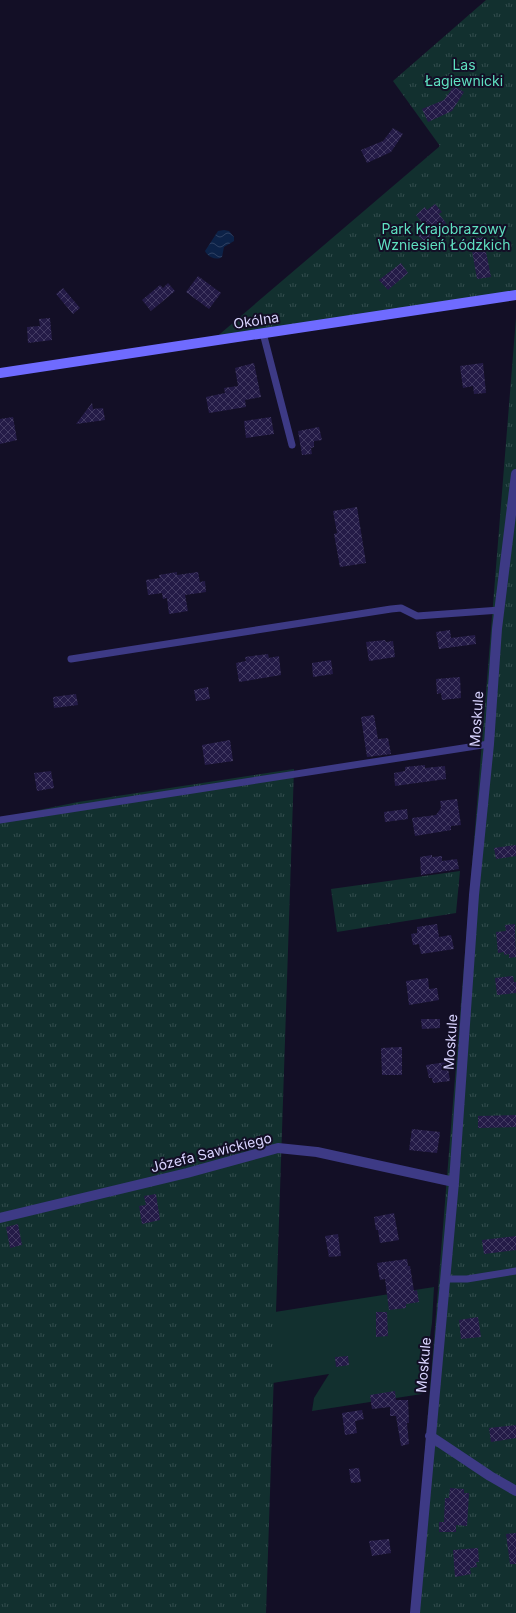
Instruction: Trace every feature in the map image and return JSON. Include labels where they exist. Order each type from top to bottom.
[{"type":"street","name":"Okólna","points":[[0,373],[516,295]]},
{"type":"street","name":"Moskule","points":[[415,1613],[454,1182],[474,895],[489,744],[500,610],[516,474]]},
{"type":"street","name":"Józefa Sawickiego","points":[[0,1218],[187,1173],[278,1148],[317,1152],[454,1182]]},
{"type":"street","points":[[430,1436],[490,1476],[516,1491]]},
{"type":"lane","points":[[263,333],[292,445]]},
{"type":"lane","points":[[71,659],[401,608],[417,616],[500,610]]},
{"type":"lane","points":[[0,820],[489,744]]},
{"type":"lane","points":[[445,1279],[466,1279],[516,1271]]},
{"type":"green space","name":"Park Krajobrazowy Wzniesień Łódzkich","points":[[486,0],[516,0],[516,298],[207,345],[440,146],[393,81]]},
{"type":"green space","points":[[516,318],[516,1613],[412,1613]]},
{"type":"green space","points":[[294,769],[266,1613],[0,1613],[0,818],[78,802]]},
{"type":"green space","points":[[460,871],[456,913],[337,932],[331,889]]},
{"type":"green space","points":[[434,1287],[432,1323],[422,1394],[312,1411],[314,1398],[329,1374],[248,1387],[172,1328]]},
{"type":"water","points":[[218,231],[229,231],[234,237],[234,241],[224,247],[222,257],[217,259],[212,258],[205,251]]},
{"type":"building","points":[[454,86],[464,92],[452,111],[428,122],[422,109],[444,100]]},
{"type":"building","points":[[393,128],[403,134],[391,152],[367,163],[361,150],[383,141]]},
{"type":"building","points":[[435,204],[442,212],[439,214],[446,223],[424,242],[415,232],[424,225],[416,215],[425,207],[427,210]]},
{"type":"building","points":[[483,237],[491,277],[477,279],[470,239]]},
{"type":"building","points":[[401,263],[408,273],[388,290],[379,280]]},
{"type":"building","points":[[198,276],[221,293],[209,309],[186,292]]},
{"type":"building","points":[[168,283],[175,291],[151,311],[142,300],[160,285],[163,288]]},
{"type":"building","points":[[63,288],[80,308],[73,314],[56,294]]},
{"type":"building","points":[[50,318],[52,340],[28,343],[27,327],[40,326],[39,319]]},
{"type":"building","points":[[254,363],[261,397],[245,400],[246,407],[209,413],[206,397],[225,393],[224,388],[238,386],[235,368]]},
{"type":"building","points":[[483,363],[486,393],[474,394],[473,386],[463,388],[460,366]]},
{"type":"building","points":[[92,403],[93,409],[103,408],[105,420],[76,424]]},
{"type":"building","points":[[13,417],[17,440],[0,444],[0,419]]},
{"type":"building","points":[[271,417],[274,434],[246,438],[244,421]]},
{"type":"building","points":[[319,427],[322,440],[314,441],[314,447],[311,448],[312,454],[302,455],[298,431]]},
{"type":"building","points":[[357,507],[366,563],[340,567],[334,534],[337,533],[333,511]]},
{"type":"building","points":[[177,572],[177,575],[198,572],[200,582],[205,581],[206,592],[185,595],[188,611],[169,614],[167,598],[163,599],[162,593],[148,595],[146,580],[160,578],[159,575]]},
{"type":"building","points":[[450,630],[451,638],[475,635],[476,644],[439,649],[436,632]]},
{"type":"building","points":[[385,640],[386,642],[393,641],[395,657],[369,661],[366,642]]},
{"type":"building","points":[[268,654],[269,658],[279,656],[281,675],[239,682],[236,663],[246,661],[245,657]]},
{"type":"building","points":[[331,660],[333,674],[313,677],[312,663]]},
{"type":"building","points":[[460,677],[461,698],[442,700],[441,693],[437,694],[436,679]]},
{"type":"building","points":[[208,687],[210,699],[196,701],[194,690]]},
{"type":"building","points":[[76,694],[78,705],[54,708],[53,697]]},
{"type":"building","points":[[374,715],[378,739],[388,738],[391,754],[367,757],[361,717]]},
{"type":"building","points":[[230,740],[233,761],[205,765],[202,745]]},
{"type":"building","points":[[425,765],[425,768],[445,766],[446,779],[395,786],[394,773],[405,771],[405,767]]},
{"type":"building","points":[[51,771],[54,788],[37,791],[34,773]]},
{"type":"building","points":[[457,799],[461,825],[451,826],[451,830],[415,836],[412,818],[436,815],[441,808],[440,801]]},
{"type":"building","points":[[407,809],[408,819],[385,822],[384,812]]},
{"type":"building","points":[[516,845],[516,856],[496,859],[494,848]]},
{"type":"building","points":[[432,855],[432,857],[442,856],[442,861],[457,859],[459,869],[421,875],[420,857]]},
{"type":"building","points":[[437,924],[439,937],[451,935],[454,949],[421,954],[419,944],[413,945],[411,934],[417,933],[417,927]]},
{"type":"building","points":[[515,924],[516,957],[509,958],[509,954],[504,955],[504,952],[498,953],[496,932],[506,931],[505,925]]},
{"type":"building","points":[[513,976],[514,982],[516,982],[516,993],[497,995],[495,978]]},
{"type":"building","points":[[428,978],[429,989],[437,988],[439,1000],[409,1005],[406,981]]},
{"type":"building","points":[[421,1019],[440,1019],[440,1028],[422,1029]]},
{"type":"building","points":[[402,1047],[402,1075],[382,1075],[381,1048]]},
{"type":"building","points":[[447,1062],[450,1081],[433,1083],[432,1078],[429,1078],[426,1065]]},
{"type":"building","points":[[516,1115],[516,1127],[478,1128],[478,1116]]},
{"type":"building","points":[[412,1129],[440,1132],[437,1153],[409,1150]]},
{"type":"building","points":[[156,1194],[160,1220],[142,1224],[139,1206],[146,1205],[144,1196]]},
{"type":"building","points":[[394,1213],[399,1240],[380,1243],[374,1217]]},
{"type":"building","points":[[18,1224],[22,1245],[10,1248],[6,1227]]},
{"type":"building","points":[[338,1234],[341,1256],[329,1257],[325,1236]]},
{"type":"building","points":[[516,1236],[516,1250],[484,1254],[482,1240]]},
{"type":"building","points":[[407,1259],[408,1266],[410,1266],[414,1291],[417,1290],[419,1302],[406,1304],[406,1308],[389,1310],[385,1279],[380,1280],[377,1263]]},
{"type":"building","points":[[376,1312],[387,1312],[388,1336],[376,1337]]},
{"type":"building","points":[[478,1317],[481,1337],[461,1339],[459,1320]]},
{"type":"building","points":[[348,1356],[349,1365],[336,1367],[335,1357]]},
{"type":"building","points":[[395,1391],[396,1400],[408,1400],[409,1423],[407,1423],[409,1444],[401,1446],[396,1416],[390,1416],[390,1407],[372,1409],[370,1395]]},
{"type":"building","points":[[362,1410],[364,1419],[355,1421],[357,1433],[345,1435],[342,1413]]},
{"type":"building","points":[[516,1425],[516,1438],[491,1442],[489,1428]]},
{"type":"building","points":[[359,1468],[361,1482],[351,1483],[349,1469]]},
{"type":"building","points":[[450,1488],[464,1489],[464,1493],[469,1493],[467,1526],[456,1525],[456,1532],[439,1532],[439,1522],[444,1522],[445,1498],[449,1498]]},
{"type":"building","points":[[516,1533],[516,1564],[510,1564],[506,1534]]},
{"type":"building","points":[[389,1539],[391,1553],[372,1556],[369,1541]]},
{"type":"building","points":[[478,1548],[479,1562],[476,1562],[477,1567],[470,1568],[471,1574],[455,1577],[453,1550]]},
{"type":"park label","name":"Las Łagiewnicki","points":[[464,72]]}]
